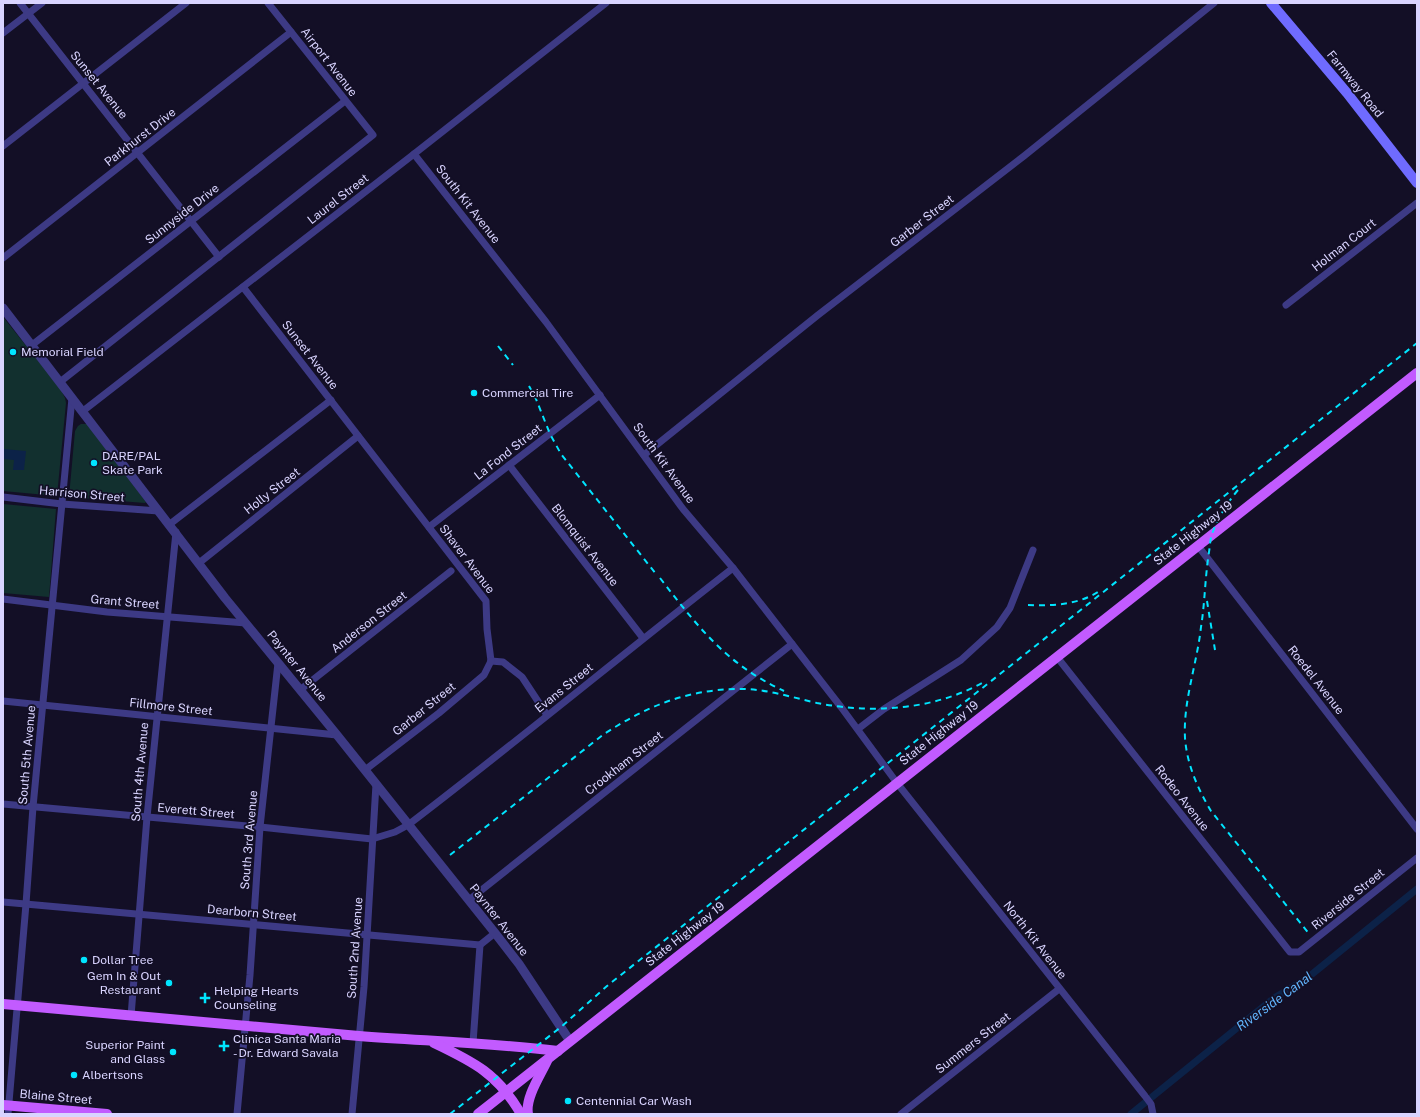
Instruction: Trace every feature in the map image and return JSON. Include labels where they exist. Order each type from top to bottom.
[{"type":"main road","name":"Farmway Road","points":[[1271,3],[1348,93],[1417,183]]},
{"type":"main road","name":"State Highway 19","points":[[478,1114],[1417,374]]},
{"type":"main road","points":[[3,1004],[359,1036],[474,1043],[558,1051]]},
{"type":"main road","points":[[429,1041],[476,1064],[495,1079],[507,1092],[521,1114]]},
{"type":"main road","points":[[528,1114],[528,1102],[530,1095],[548,1059]]},
{"type":"main road","name":"Blaine Street","points":[[7,1108],[107,1114]]},
{"type":"street","name":"Sunset Avenue","points":[[20,3],[219,256]]},
{"type":"street","points":[[3,33],[42,3]]},
{"type":"street","points":[[3,146],[186,3]]},
{"type":"street","name":"Airport Avenue","points":[[219,256],[372,135],[268,3]]},
{"type":"street","name":"Laurel Street","points":[[83,411],[606,3]]},
{"type":"street","name":"Garber Street","points":[[644,455],[818,315],[1024,156],[1214,3]]},
{"type":"street","name":"Parkhurst Drive","points":[[3,258],[291,32]]},
{"type":"street","name":"Sunnyside Drive","points":[[32,344],[346,101]]},
{"type":"street","name":"South Kit Avenue","points":[[414,154],[546,322],[683,509],[733,568],[858,729],[897,783]]},
{"type":"street","name":"Holman Court","points":[[1286,305],[1417,203]]},
{"type":"street","points":[[60,382],[219,256]]},
{"type":"street","name":"Sunset Avenue","points":[[243,287],[358,436]]},
{"type":"street","name":"Paynter Avenue","points":[[3,308],[246,623],[496,933],[519,964],[570,1041]]},
{"type":"street","name":"La Fond Street","points":[[429,527],[600,395]]},
{"type":"street","name":"South 5th Avenue","points":[[7,1108],[26,904],[42,704],[72,398]]},
{"type":"street","points":[[170,524],[331,400]]},
{"type":"street","name":"Shaver Avenue","points":[[358,436],[486,601],[487,629],[491,661]]},
{"type":"street","name":"Holly Street","points":[[199,563],[358,436]]},
{"type":"street","name":"Blomquist Avenue","points":[[509,465],[643,638]]},
{"type":"street","name":"Harrison Street","points":[[3,497],[62,504],[159,511]]},
{"type":"street","name":"South 4th Avenue","points":[[131,1016],[156,716],[176,532]]},
{"type":"street","name":"Roedel Avenue","points":[[1198,546],[1417,829]]},
{"type":"street","points":[[858,729],[884,709],[962,660],[997,627],[1010,608],[1033,550]]},
{"type":"street","name":"Evans Street","points":[[408,825],[733,568]]},
{"type":"street","name":"Anderson Street","points":[[300,690],[451,571]]},
{"type":"street","name":"Grant Street","points":[[3,599],[108,612],[246,623]]},
{"type":"street","name":"Crookham Street","points":[[470,900],[792,644]]},
{"type":"street","name":"Rodeo Avenue","points":[[1057,657],[1290,952]]},
{"type":"street","points":[[491,661],[503,662],[522,677],[547,715]]},
{"type":"street","name":"Garber Street","points":[[365,770],[440,713],[484,675],[491,661]]},
{"type":"street","name":"South 3rd Avenue","points":[[237,1114],[260,827],[278,663]]},
{"type":"street","name":"Fillmore Street","points":[[3,701],[337,735]]},
{"type":"street","name":"North Kit Avenue","points":[[897,783],[1145,1096],[1151,1104],[1154,1113]]},
{"type":"street","name":"South 2nd Avenue","points":[[352,1114],[367,934],[376,784]]},
{"type":"street","name":"Everett Street","points":[[3,804],[260,827],[372,839],[395,832],[408,825]]},
{"type":"street","name":"Riverside Street","points":[[1290,952],[1299,952],[1417,858]]},
{"type":"street","name":"Dearborn Street","points":[[3,902],[480,945]]},
{"type":"street","points":[[474,1043],[480,945],[496,933]]},
{"type":"street","name":"Summers Street","points":[[901,1114],[1059,989]]},
{"type":"green space","points":[[3,317],[60,388],[65,398],[66,403],[57,496],[3,491]]},
{"type":"green space","points":[[81,424],[87,424],[146,502],[145,503],[69,497],[75,431]]},
{"type":"green space","points":[[3,504],[56,509],[49,597],[3,593]]},
{"type":"water","points":[[3,449],[26,451],[24,470],[13,470],[14,460],[3,459]]},
{"type":"waterway","name":"Riverside Canal","points":[[1131,1114],[1274,998],[1306,979],[1417,889]]},
{"type":"railway","points":[[450,1114],[561,1027],[607,986],[1417,343]]},
{"type":"railway","points":[[498,346],[513,365]]},
{"type":"railway","points":[[529,386],[536,399],[550,434],[561,454],[656,574]]},
{"type":"railway","points":[[1238,490],[1220,516],[1211,538],[1199,641],[1186,710],[1186,748],[1194,776],[1211,811],[1310,935]]},
{"type":"railway","points":[[660,578],[687,613],[714,643],[746,669],[784,691]]},
{"type":"railway","points":[[1028,605],[1064,604],[1082,600],[1098,592]]},
{"type":"railway","points":[[1207,601],[1215,650]]},
{"type":"railway","points":[[450,855],[604,734],[635,716],[667,702],[717,690],[746,689],[767,691],[817,703],[881,709],[924,704],[945,699],[984,682]]},
{"type":"place","name":"Memorial Field","points":[[13,352]]},
{"type":"place","name":"Commercial Tire","points":[[474,393]]},
{"type":"place","name":"DARE/PAL Skate Park","points":[[94,463]]},
{"type":"place","name":"Dollar Tree","points":[[84,960]]},
{"type":"place","name":"Gem In & Out Restaurant","points":[[169,983]]},
{"type":"place","name":"Helping Hearts Counseling","points":[[205,998]]},
{"type":"place","name":"Clinica Santa Maria - Dr. Edward Savala","points":[[224,1046]]},
{"type":"place","name":"Superior Paint and Glass","points":[[173,1052]]},
{"type":"place","name":"Albertsons","points":[[74,1075]]},
{"type":"place","name":"Centennial Car Wash","points":[[568,1101]]}]
